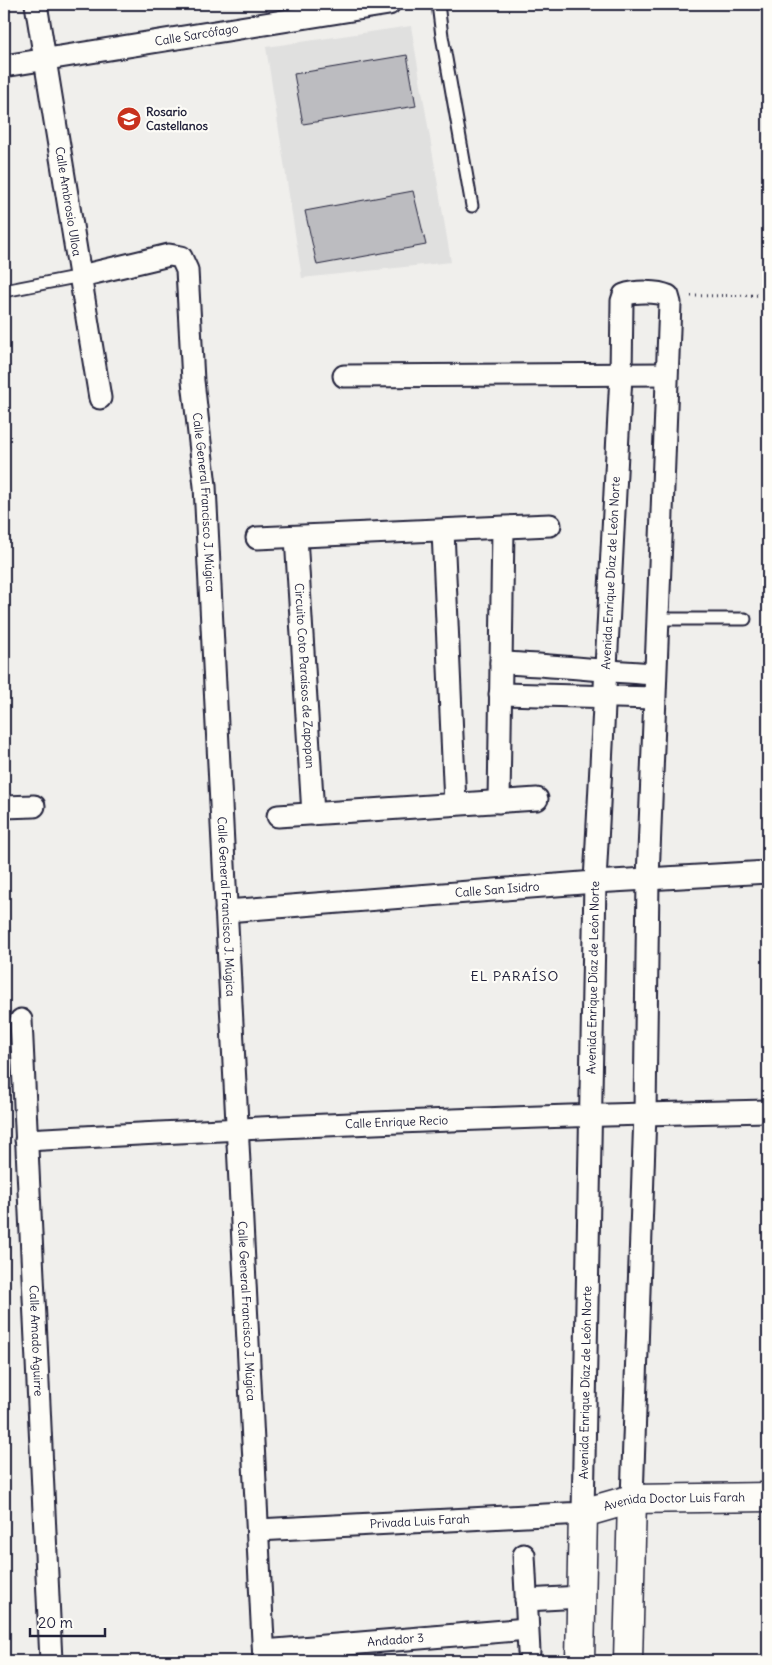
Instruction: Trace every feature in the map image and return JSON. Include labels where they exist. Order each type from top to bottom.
[{"type":"street","name":"Calle Ambrosio Ulloa","points":[[36,4],[100,398]]},
{"type":"street","name":"Calle Sarcófago","points":[[4,66],[295,11],[389,4]]},
{"type":"street","name":"Calle General Francisco J. Múgica","points":[[81,276],[169,255],[181,257],[187,270],[193,382],[205,486],[264,1656]]},
{"type":"street","name":"Avenida Enrique Díaz de León Norte","points":[[580,1661],[594,882],[621,375],[622,301],[624,295],[630,293],[662,293],[668,296]]},
{"type":"street","points":[[628,1661],[645,1113],[648,879],[670,303],[668,296]]},
{"type":"street","points":[[344,376],[666,374]]},
{"type":"street","points":[[257,538],[550,526]]},
{"type":"street","points":[[499,802],[503,528]]},
{"type":"street","points":[[443,531],[455,804]]},
{"type":"street","name":"Circuito Coto Paraísos de Zapopan","points":[[296,537],[313,814]]},
{"type":"street","points":[[501,663],[545,664],[605,671],[656,674]]},
{"type":"street","points":[[500,694],[654,698]]},
{"type":"street","points":[[278,816],[537,799]]},
{"type":"street","points":[[4,807],[34,806]]},
{"type":"street","name":"Calle San Isidro","points":[[226,911],[594,882],[768,872]]},
{"type":"street","name":"Calle Amado Aguirre","points":[[21,1020],[51,1661]]},
{"type":"street","name":"Calle Enrique Recio","points":[[26,1140],[237,1128],[645,1113],[768,1111]]},
{"type":"street","name":"Avenida Doctor Luis Farah","points":[[583,1513],[632,1499],[768,1497]]},
{"type":"street","name":"Privada Luis Farah","points":[[258,1530],[583,1513]]},
{"type":"street","points":[[524,1555],[529,1652]]},
{"type":"street","points":[[526,1600],[581,1598]]},
{"type":"street","name":"Andador 3","points":[[264,1656],[528,1629]]},
{"type":"lane","points":[[438,4],[472,206]]},
{"type":"lane","points":[[4,291],[81,276]]},
{"type":"lane","points":[[657,619],[745,619]]},
{"type":"path","points":[[668,296],[768,296]]},
{"type":"shaded area","points":[[411,26],[451,262],[302,278],[266,47]]},
{"type":"building","points":[[407,55],[416,106],[303,124],[294,74]]},
{"type":"building","points":[[413,191],[426,245],[317,265],[305,211]]},
{"type":"place","name":"Rosario Castellanos","points":[[129,119]]},
{"type":"district","name":"EL PARAÍSO","points":[[515,976]]}]
